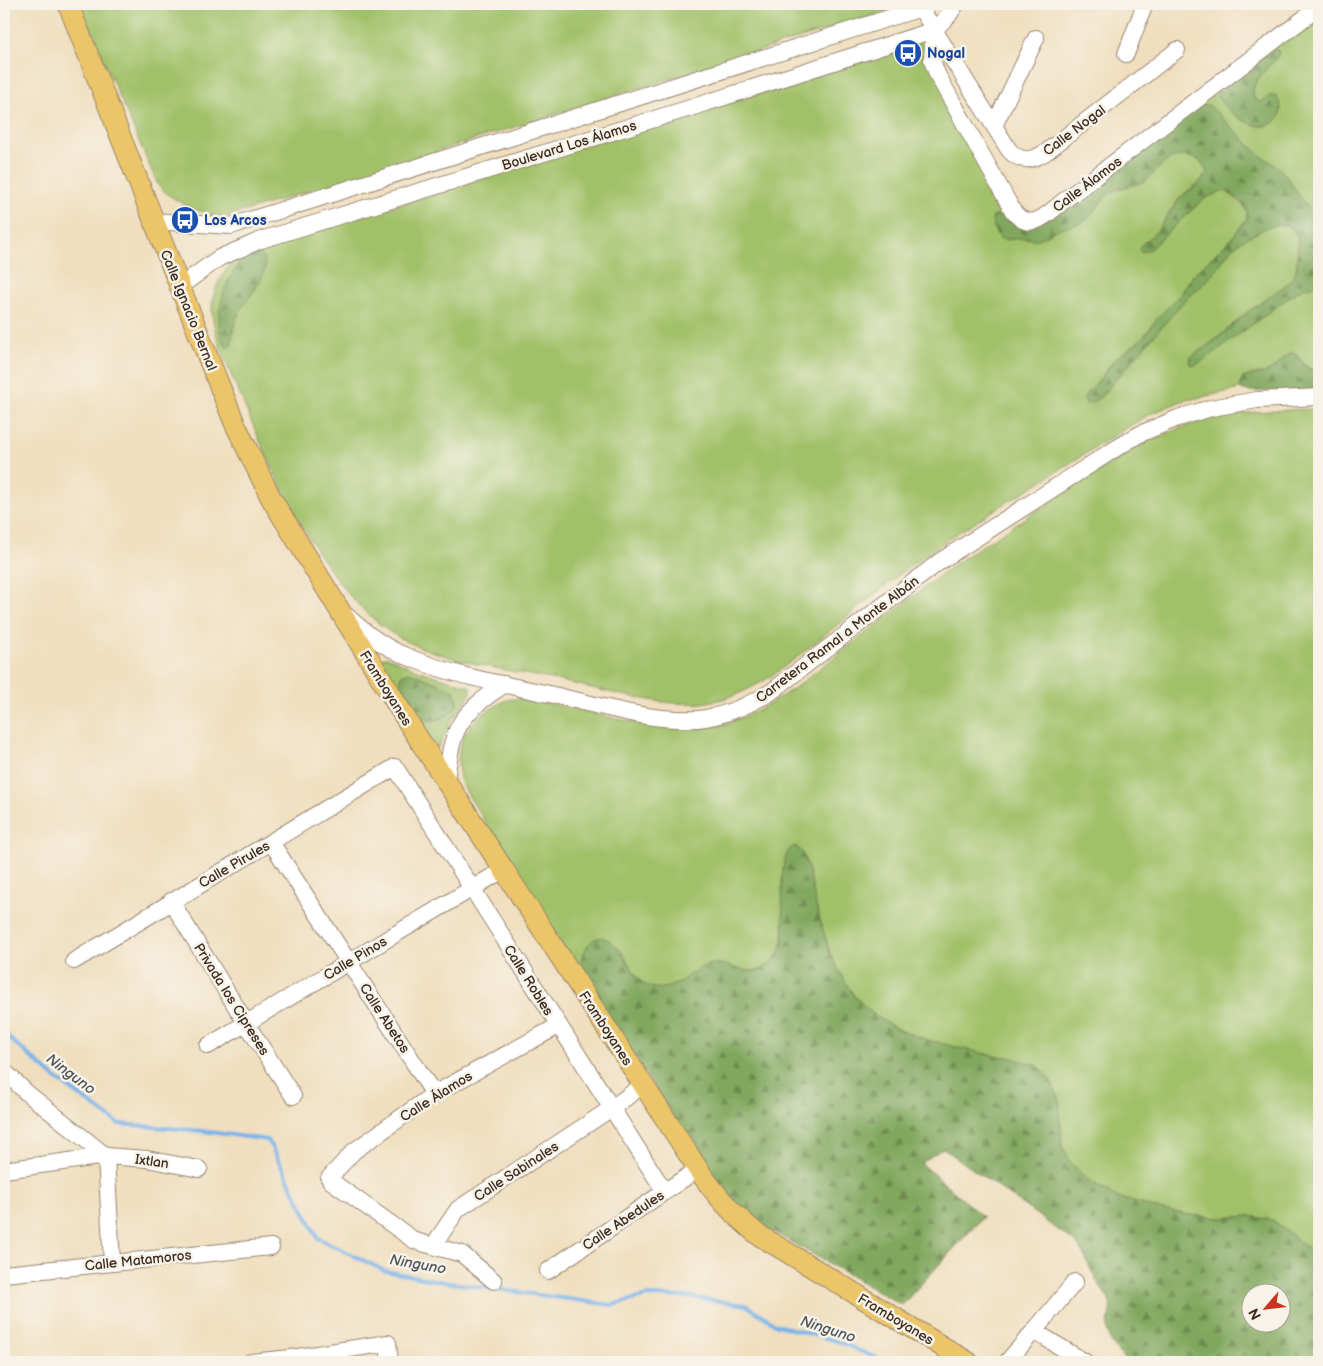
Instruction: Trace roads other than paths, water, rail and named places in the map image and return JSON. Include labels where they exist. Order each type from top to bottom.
[{"type":"main road","name":"Calle Ignacio Bernal","points":[[68,4],[235,424],[290,531],[335,604]]},
{"type":"main road","name":"Framboyanes","points":[[335,604],[503,870],[698,1169],[729,1210],[757,1234],[968,1362]]},
{"type":"street","name":"Boulevard Los Álamos","points":[[179,287],[219,258],[261,240],[687,109],[934,30],[949,16],[956,4]]},
{"type":"street","points":[[1126,54],[1145,4]]},
{"type":"street","name":"Boulevard Los Álamos","points":[[153,221],[231,226],[678,85],[922,5]]},
{"type":"street","name":"Calle Nogal","points":[[922,5],[934,30],[994,126],[1014,156],[1025,160],[1039,156],[1177,50]]},
{"type":"street","name":"Calle Álamos","points":[[934,30],[932,60],[937,74],[1013,211],[1022,221],[1028,223],[1038,220],[1066,200],[1319,7]]},
{"type":"street","points":[[994,126],[1036,38]]},
{"type":"street","points":[[678,85],[687,109]]},
{"type":"street","name":"Carretera Ramal a Monte Albán","points":[[335,604],[367,634],[399,652],[444,669],[623,711],[667,718],[700,719],[731,712],[757,701],[771,692],[939,562],[1140,434],[1178,418],[1211,408],[1258,400],[1319,397]]},
{"type":"street","points":[[446,782],[452,743],[466,715],[486,697],[505,684]]},
{"type":"street","name":"Calle Pirules","points":[[74,961],[395,767]]},
{"type":"street","name":"Calle Robles","points":[[395,767],[664,1192]]},
{"type":"street","name":"Calle Abetos","points":[[272,842],[434,1094]]},
{"type":"street","name":"Calle Pinos","points":[[208,1046],[503,870]]},
{"type":"street","name":"Privada los Cipreses","points":[[171,901],[246,1024],[293,1096]]},
{"type":"street","name":"Calle Álamos","points":[[433,1246],[415,1241],[329,1178],[354,1151],[434,1094],[558,1026]]},
{"type":"street","points":[[4,1071],[27,1093],[106,1156],[112,1262]]},
{"type":"street","name":"Calle Sabinales","points":[[433,1246],[458,1209],[612,1108],[643,1085]]},
{"type":"street","name":"Ixtlan","points":[[4,1170],[106,1156],[147,1159],[198,1169]]},
{"type":"street","name":"Calle Abedules","points":[[548,1271],[698,1169]]},
{"type":"street","points":[[433,1246],[462,1254],[494,1281]]},
{"type":"street","name":"Calle Matamoros","points":[[4,1274],[272,1247]]},
{"type":"street","points":[[1007,1362],[1075,1282]]},
{"type":"street","points":[[1034,1331],[1085,1362]]},
{"type":"street","points":[[251,1362],[291,1360],[388,1343],[390,1362]]},
{"type":"waterway","name":"Ninguno","points":[[4,1030],[10,1039],[54,1077],[119,1124],[203,1131],[268,1140],[318,1238],[385,1271],[444,1282],[612,1305],[647,1296],[690,1297],[746,1305],[777,1325],[837,1341],[886,1362]]},
{"type":"place","name":"Nogal","points":[[908,53]]},
{"type":"place","name":"Los Arcos","points":[[185,220]]}]
